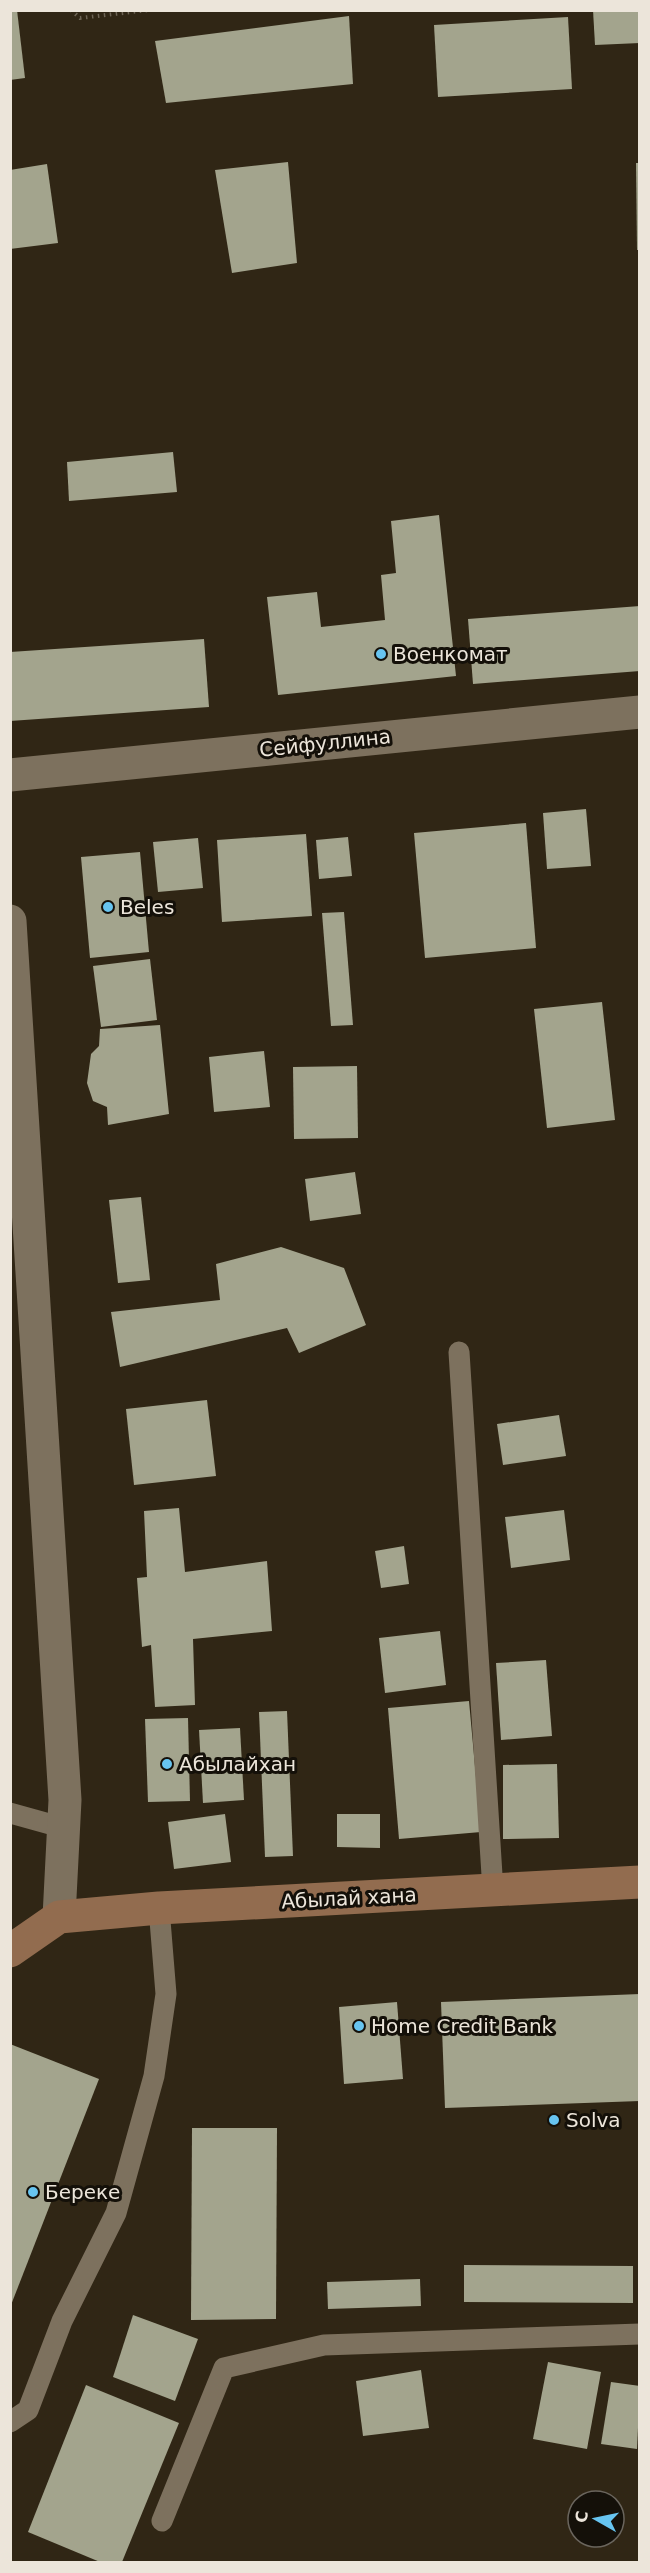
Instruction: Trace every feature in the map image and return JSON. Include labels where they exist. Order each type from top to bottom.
[{"type":"main road","name":"Абылай хана","points":[[58,1917],[159,1908],[639,1882]]},
{"type":"main road","points":[[10,1951],[58,1917]]},
{"type":"street","name":"Сейфуллина","points":[[10,775],[639,712]]},
{"type":"street","points":[[10,921],[13,1019],[65,1800],[58,1917]]},
{"type":"lane","points":[[459,1352],[493,1891]]},
{"type":"lane","points":[[10,1813],[64,1828]]},
{"type":"lane","points":[[10,2422],[28,2410],[62,2320],[116,2213],[154,2076],[166,1994],[159,1908]]},
{"type":"lane","points":[[162,2521],[224,2368],[324,2345],[639,2334]]},
{"type":"path","points":[[71,10],[80,18],[148,10]]},
{"type":"building","points":[[10,10],[17,10],[25,78],[10,80]]},
{"type":"building","points":[[593,10],[640,10],[640,43],[595,45]]},
{"type":"building","points":[[349,16],[353,84],[166,103],[155,41]]},
{"type":"building","points":[[568,17],[572,89],[438,97],[434,25]]},
{"type":"building","points":[[288,162],[297,263],[232,273],[215,170]]},
{"type":"building","points":[[636,163],[640,163],[640,250],[637,250]]},
{"type":"building","points":[[47,164],[58,243],[10,249],[10,170]]},
{"type":"building","points":[[173,452],[177,492],[69,501],[67,462]]},
{"type":"building","points":[[439,515],[456,676],[278,695],[267,597],[317,592],[321,627],[385,620],[381,575],[396,573],[391,521]]},
{"type":"building","points":[[640,606],[640,671],[473,684],[468,619]]},
{"type":"building","points":[[204,639],[209,707],[10,721],[10,652]]},
{"type":"building","points":[[586,809],[591,866],[547,869],[543,813]]},
{"type":"building","points":[[526,823],[536,948],[425,958],[414,833]]},
{"type":"building","points":[[306,834],[312,916],[222,922],[217,840]]},
{"type":"building","points":[[348,837],[352,876],[319,879],[316,840]]},
{"type":"building","points":[[198,838],[203,888],[158,892],[153,842]]},
{"type":"building","points":[[140,852],[149,952],[90,958],[81,857]]},
{"type":"building","points":[[344,912],[353,1025],[331,1026],[322,913]]},
{"type":"building","points":[[150,959],[157,1020],[101,1027],[93,966]]},
{"type":"building","points":[[602,1002],[615,1120],[547,1128],[534,1009]]},
{"type":"building","points":[[160,1025],[169,1114],[108,1125],[107,1107],[93,1101],[87,1083],[91,1054],[99,1046],[100,1029]]},
{"type":"building","points":[[264,1051],[270,1107],[214,1112],[209,1057]]},
{"type":"building","points":[[357,1066],[358,1138],[294,1139],[293,1067]]},
{"type":"building","points":[[355,1172],[361,1214],[310,1221],[305,1179]]},
{"type":"building","points":[[141,1197],[150,1280],[118,1283],[109,1200]]},
{"type":"building","points":[[281,1247],[344,1268],[366,1325],[299,1353],[287,1328],[120,1367],[111,1312],[220,1300],[216,1264]]},
{"type":"building","points":[[207,1400],[216,1476],[134,1485],[126,1409]]},
{"type":"building","points":[[559,1415],[566,1456],[503,1465],[497,1424]]},
{"type":"building","points":[[179,1508],[185,1572],[267,1561],[272,1631],[193,1639],[195,1705],[155,1707],[151,1645],[142,1647],[137,1578],[147,1577],[144,1511]]},
{"type":"building","points":[[564,1510],[570,1560],[511,1568],[505,1517]]},
{"type":"building","points":[[404,1546],[409,1584],[381,1588],[375,1551]]},
{"type":"building","points":[[440,1631],[446,1685],[385,1693],[379,1638]]},
{"type":"building","points":[[546,1660],[552,1736],[501,1740],[496,1663]]},
{"type":"building","points":[[469,1701],[481,1832],[399,1839],[388,1708]]},
{"type":"building","points":[[287,1711],[293,1856],[265,1857],[259,1712]]},
{"type":"building","points":[[188,1718],[190,1801],[148,1802],[145,1719]]},
{"type":"building","points":[[240,1728],[244,1800],[203,1803],[199,1730]]},
{"type":"building","points":[[557,1764],[559,1838],[503,1839],[503,1765]]},
{"type":"building","points":[[225,1814],[231,1862],[174,1869],[168,1822]]},
{"type":"building","points":[[337,1814],[380,1814],[380,1848],[337,1847]]},
{"type":"building","points":[[640,1994],[640,2101],[445,2108],[441,2002]]},
{"type":"building","points":[[397,2002],[403,2079],[344,2084],[339,2007]]},
{"type":"building","name":"Береке","points":[[10,2044],[99,2079],[11,2305],[10,2305]]},
{"type":"building","points":[[192,2128],[277,2128],[276,2319],[191,2320]]},
{"type":"building","points":[[464,2265],[633,2266],[633,2303],[464,2302]]},
{"type":"building","points":[[420,2279],[421,2306],[328,2309],[327,2282]]},
{"type":"building","points":[[133,2315],[198,2339],[175,2401],[113,2377]]},
{"type":"building","points":[[548,2362],[601,2372],[587,2449],[533,2439]]},
{"type":"building","points":[[421,2370],[429,2428],[363,2436],[356,2381]]},
{"type":"building","points":[[611,2382],[640,2386],[637,2449],[601,2444]]},
{"type":"building","points":[[86,2385],[179,2423],[122,2562],[100,2562],[28,2532]]},
{"type":"place","name":"Военкомат","points":[[381,654]]},
{"type":"place","name":"Beles","points":[[108,907]]},
{"type":"place","name":"Абылайхан","points":[[167,1764]]},
{"type":"place","name":"Home Credit Bank","points":[[359,2026]]},
{"type":"place","name":"Solva","points":[[554,2120]]},
{"type":"place","name":"Береке","points":[[33,2192]]}]
